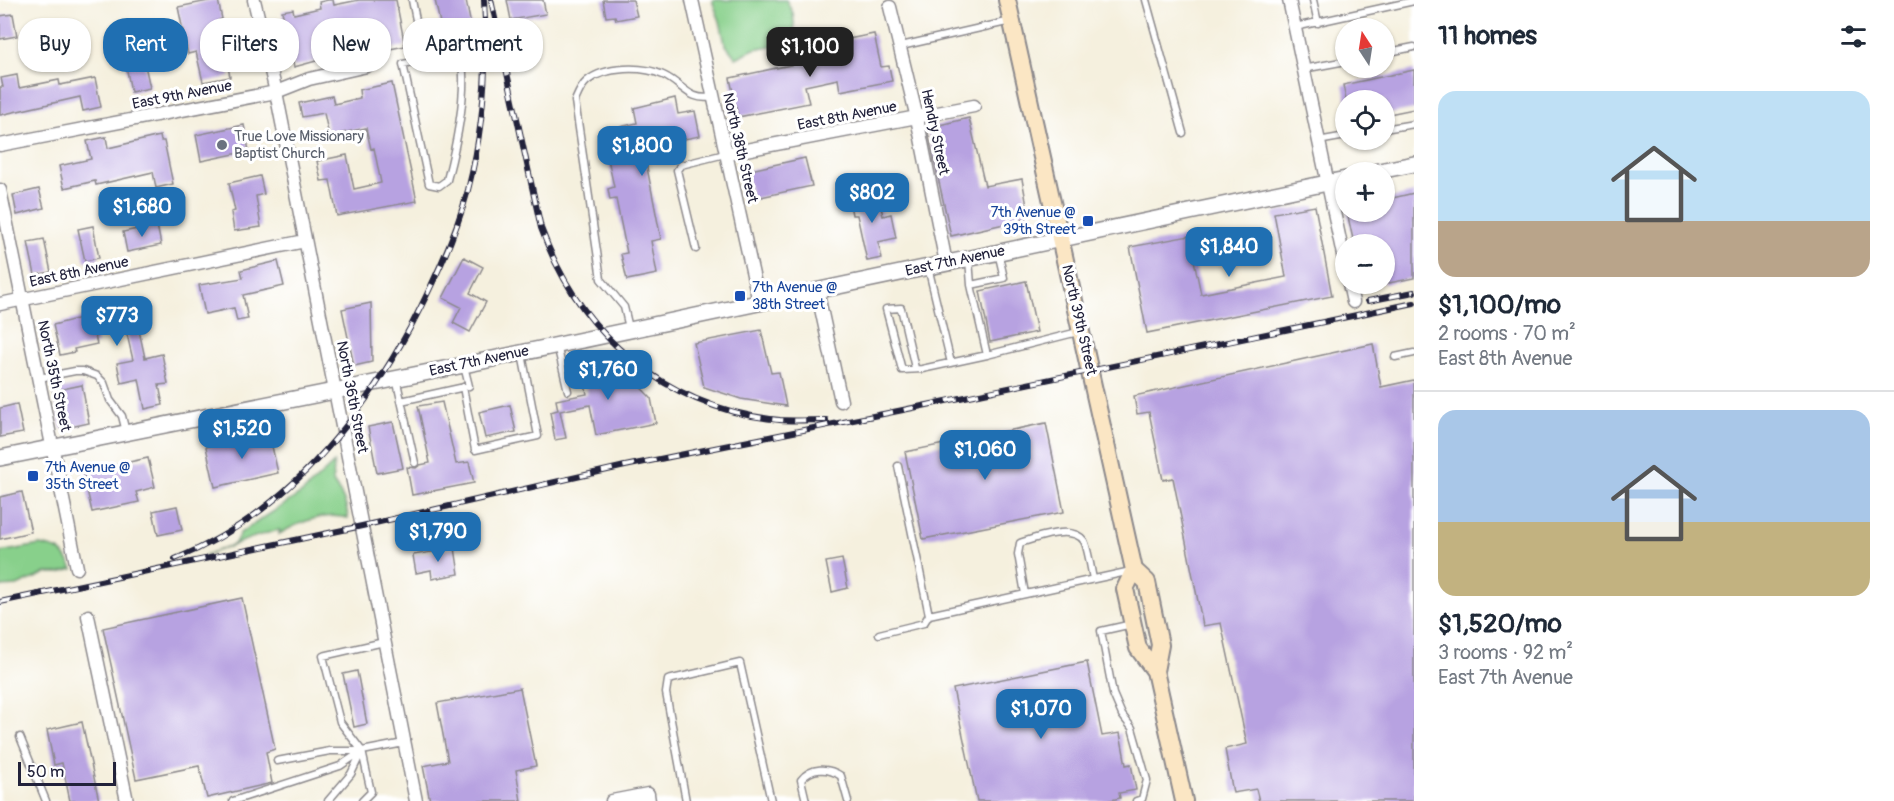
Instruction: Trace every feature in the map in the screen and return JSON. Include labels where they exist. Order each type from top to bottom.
[{"type":"main road","name":"North 39th Street","points":[[1007,0],[1134,570],[1147,582],[1160,645],[1155,671],[1184,801]]},
{"type":"main road","name":"North 39th Street","points":[[1134,570],[1125,588],[1138,648],[1155,671]]},
{"type":"street","name":"North 36th Street","points":[[254,0],[276,92],[416,801]]},
{"type":"street","name":"North 38th Street","points":[[692,0],[759,302]]},
{"type":"street","points":[[1289,0],[1338,234]]},
{"type":"street","name":"Hendry Street","points":[[890,7],[917,118],[946,263]]},
{"type":"street","name":"East 9th Avenue","points":[[0,145],[276,92],[309,79],[340,72]]},
{"type":"street","name":"East 8th Avenue","points":[[725,154],[974,106]]},
{"type":"street","points":[[1395,168],[1414,164]]},
{"type":"street","name":"East 7th Avenue","points":[[0,458],[464,365],[1335,181]]},
{"type":"street","name":"North 35th Street","points":[[0,190],[77,568]]},
{"type":"street","name":"East 8th Avenue","points":[[0,304],[305,241]]},
{"type":"street","points":[[817,290],[841,400]]},
{"type":"street","points":[[1351,294],[1353,302]]},
{"type":"street","points":[[88,616],[127,801]]},
{"type":"street","points":[[612,801],[648,797]]},
{"type":"lane","points":[[412,0],[416,18]]},
{"type":"lane","points":[[1146,0],[1183,133]]},
{"type":"lane","points":[[1313,0],[1317,23]]},
{"type":"lane","points":[[1295,27],[1414,1]]},
{"type":"lane","points":[[901,46],[1012,21]]},
{"type":"lane","points":[[1395,50],[1414,46]]},
{"type":"lane","points":[[461,53],[464,68],[460,120],[451,165],[447,180],[440,186],[429,184],[403,63],[424,60],[461,53]]},
{"type":"lane","points":[[1304,69],[1335,63]]},
{"type":"lane","points":[[630,329],[624,307],[601,279],[575,101],[586,82],[596,76],[619,70],[649,69],[666,76],[695,97],[703,99],[713,97]]},
{"type":"lane","points":[[1395,127],[1414,124]]},
{"type":"lane","points":[[1318,141],[1335,138]]},
{"type":"lane","points":[[696,249],[677,170],[681,165],[725,154]]},
{"type":"lane","points":[[972,285],[1004,278],[998,252]]},
{"type":"lane","points":[[969,258],[972,285],[987,355]]},
{"type":"lane","points":[[928,267],[951,363]]},
{"type":"lane","points":[[915,368],[901,308],[886,309],[902,370],[922,369],[951,363],[1082,331]]},
{"type":"lane","points":[[557,345],[568,391]]},
{"type":"lane","points":[[463,387],[475,450],[538,436],[521,352]]},
{"type":"lane","points":[[1395,357],[1414,352]]},
{"type":"lane","points":[[401,400],[469,386],[464,365]]},
{"type":"lane","points":[[39,378],[75,371],[97,376],[104,383],[110,400],[122,416],[126,432]]},
{"type":"lane","points":[[396,378],[415,463]]},
{"type":"lane","points":[[879,634],[924,623],[929,615],[898,466]]},
{"type":"lane","points":[[1025,594],[1018,554],[1020,543],[1050,534],[1074,534],[1084,541],[1093,579]]},
{"type":"lane","points":[[929,615],[1134,570]]},
{"type":"lane","points":[[1133,624],[1101,631],[1113,694],[1122,715],[1132,728],[1148,780],[1142,799],[1136,801]]},
{"type":"lane","points":[[362,801],[371,792],[362,751],[340,722],[323,656],[384,642]]},
{"type":"lane","points":[[686,801],[666,693],[668,680],[740,663],[771,801]]},
{"type":"lane","points":[[20,737],[46,801]]},
{"type":"lane","points":[[277,761],[330,751],[362,751],[404,743]]},
{"type":"lane","points":[[233,801],[340,766],[362,751]]},
{"type":"lane","points":[[328,801],[351,774],[362,751]]},
{"type":"lane","points":[[806,801],[801,780],[805,775],[830,769],[841,776],[848,801]]},
{"type":"green space","points":[[713,0],[786,0],[793,13],[795,34],[775,45],[754,49],[736,58],[725,44]]},
{"type":"green space","points":[[334,463],[333,482],[345,503],[348,518],[330,516],[312,519],[279,534],[280,530],[234,544],[240,533],[302,493]]},
{"type":"green space","points":[[40,545],[61,551],[73,569],[59,573],[46,573],[17,586],[0,587],[0,552]]},
{"type":"building","points":[[218,0],[222,18],[200,18],[200,69],[196,52],[188,54],[188,18],[180,18],[178,7]]},
{"type":"building","points":[[333,0],[334,5],[359,0],[396,0],[403,46],[391,49],[391,18],[311,18],[311,62],[299,66],[299,18],[284,18],[282,11],[293,9],[294,14],[320,8],[319,2]]},
{"type":"building","points":[[435,0],[466,0],[469,18],[439,18]]},
{"type":"building","points":[[507,0],[543,0],[546,14],[511,18]]},
{"type":"building","points":[[603,0],[633,0],[637,16],[616,20],[615,16],[606,17]]},
{"type":"building","points":[[13,14],[17,36],[0,39],[0,16]]},
{"type":"building","points":[[874,34],[881,67],[889,66],[892,81],[840,91],[838,79],[805,86],[809,103],[738,117],[730,78],[846,53],[843,40]]},
{"type":"building","points":[[1414,70],[1414,109],[1395,113],[1395,90],[1344,90],[1343,85],[1376,78],[1395,78],[1395,74]]},
{"type":"building","points":[[127,72],[146,72],[150,88],[131,92]]},
{"type":"building","points":[[201,72],[229,72],[230,77],[203,82]]},
{"type":"building","points":[[17,75],[19,88],[59,80],[60,85],[95,78],[101,107],[83,111],[80,97],[0,115],[0,87],[3,87],[1,78]]},
{"type":"building","points":[[392,83],[417,201],[337,216],[330,180],[321,181],[317,161],[347,155],[354,189],[381,183],[374,148],[371,149],[366,128],[329,136],[324,113],[302,117],[299,103],[332,96],[334,104],[360,98],[359,90]]},
{"type":"building","points":[[675,98],[678,114],[695,111],[700,136],[643,147],[661,239],[651,241],[657,274],[627,280],[621,254],[627,253],[616,199],[610,200],[608,189],[614,187],[602,131],[637,123],[634,108]]},
{"type":"building","points":[[969,118],[985,186],[1022,179],[1028,211],[1026,219],[951,236],[927,128]]},
{"type":"building","points":[[244,125],[249,151],[201,161],[196,135]]},
{"type":"building","points":[[160,136],[161,141],[164,141],[173,184],[156,188],[153,172],[96,185],[95,181],[64,188],[59,166],[91,159],[87,141],[106,137],[108,148]]},
{"type":"building","points":[[805,158],[812,186],[752,199],[746,171]]},
{"type":"building","points":[[260,176],[264,194],[256,196],[261,227],[234,231],[231,212],[235,211],[229,183]]},
{"type":"building","points":[[39,189],[44,208],[17,215],[13,195]]},
{"type":"building","points":[[878,193],[883,216],[891,214],[896,238],[878,242],[882,258],[867,261],[857,215],[852,215],[849,199]]},
{"type":"building","points":[[1414,193],[1414,278],[1395,282],[1395,234],[1352,234],[1349,222],[1395,222],[1395,197]]},
{"type":"building","points":[[1315,206],[1332,296],[1147,333],[1130,247],[1189,236],[1201,294],[1286,277],[1274,213]]},
{"type":"building","points":[[157,225],[161,245],[127,252],[123,232]]},
{"type":"building","points":[[93,226],[99,258],[85,261],[78,229]]},
{"type":"building","points":[[44,239],[51,272],[35,275],[28,242]]},
{"type":"building","points":[[464,257],[483,267],[470,293],[486,302],[470,332],[453,323],[461,307],[443,298]]},
{"type":"building","points":[[278,261],[284,286],[243,295],[248,319],[237,321],[234,308],[205,314],[199,285],[243,278],[241,270]]},
{"type":"building","points":[[1026,281],[1037,332],[990,342],[980,291]]},
{"type":"building","points":[[133,303],[145,358],[162,354],[168,384],[159,385],[163,405],[145,409],[139,379],[121,383],[117,363],[133,360],[126,330],[95,336],[97,344],[60,355],[53,325],[96,314],[95,307]]},
{"type":"building","points":[[371,303],[372,362],[354,366],[342,309]]},
{"type":"building","points":[[761,330],[771,373],[779,372],[786,406],[741,399],[704,387],[694,343]]},
{"type":"building","points":[[1373,344],[1381,387],[1414,380],[1414,801],[1259,801],[1256,789],[1233,793],[1225,749],[1247,744],[1221,623],[1203,626],[1173,478],[1163,480],[1149,412],[1137,414],[1134,396]]},
{"type":"building","points":[[614,360],[651,398],[656,423],[596,435],[590,405],[560,411],[566,438],[555,440],[550,412],[558,410],[556,400],[587,394],[581,366]]},
{"type":"building","points":[[82,385],[89,423],[61,429],[53,391]]},
{"type":"building","points":[[442,402],[456,464],[469,462],[474,483],[412,495],[407,467],[416,468],[430,463],[418,406]]},
{"type":"building","points":[[17,404],[23,433],[0,437],[0,408]]},
{"type":"building","points":[[510,405],[516,432],[485,438],[479,412]]},
{"type":"building","points":[[393,422],[403,468],[377,473],[368,427]]},
{"type":"building","points":[[1046,423],[1064,512],[923,539],[905,452]]},
{"type":"building","points":[[269,433],[278,473],[215,487],[206,447]]},
{"type":"building","points":[[148,458],[155,487],[136,492],[139,502],[92,512],[83,472]]},
{"type":"building","points":[[22,492],[31,532],[0,539],[0,497]]},
{"type":"building","points":[[177,506],[182,530],[158,535],[153,511]]},
{"type":"building","points":[[455,548],[459,574],[432,579],[431,570],[416,573],[413,555]]},
{"type":"building","points":[[842,559],[848,588],[832,592],[826,562]]},
{"type":"building","points":[[242,598],[275,749],[266,752],[272,783],[207,798],[199,766],[136,779],[103,628]]},
{"type":"building","points":[[1087,662],[1102,736],[1120,733],[1126,765],[1131,764],[1136,790],[1119,793],[1120,798],[1107,801],[977,801],[953,689]]},
{"type":"building","points":[[357,671],[367,724],[354,727],[343,674]]},
{"type":"building","points":[[520,688],[536,766],[516,770],[521,801],[430,801],[423,766],[448,761],[437,703]]},
{"type":"building","points":[[82,722],[99,801],[70,801],[62,763],[54,765],[47,730]]},
{"type":"railway","points":[[175,559],[214,541],[249,519],[282,493],[312,464],[366,400],[410,328],[450,243],[468,190],[478,143],[484,95],[484,0]]},
{"type":"railway","points":[[491,0],[541,228],[557,266],[578,301],[603,332],[632,360],[664,382],[699,400],[738,413],[780,420],[826,420]]},
{"type":"railway","points":[[1368,301],[1414,292]]},
{"type":"railway","points":[[0,602],[362,526],[625,466],[1414,303]]},
{"type":"place","name":"True Love Missionary Baptist Church","points":[[222,145]]},
{"type":"place","name":"7th Avenue @ 39th Street","points":[[1088,221]]},
{"type":"place","name":"7th Avenue @ 38th Street","points":[[740,296]]},
{"type":"place","name":"7th Avenue @ 35th Street","points":[[33,476]]}]
